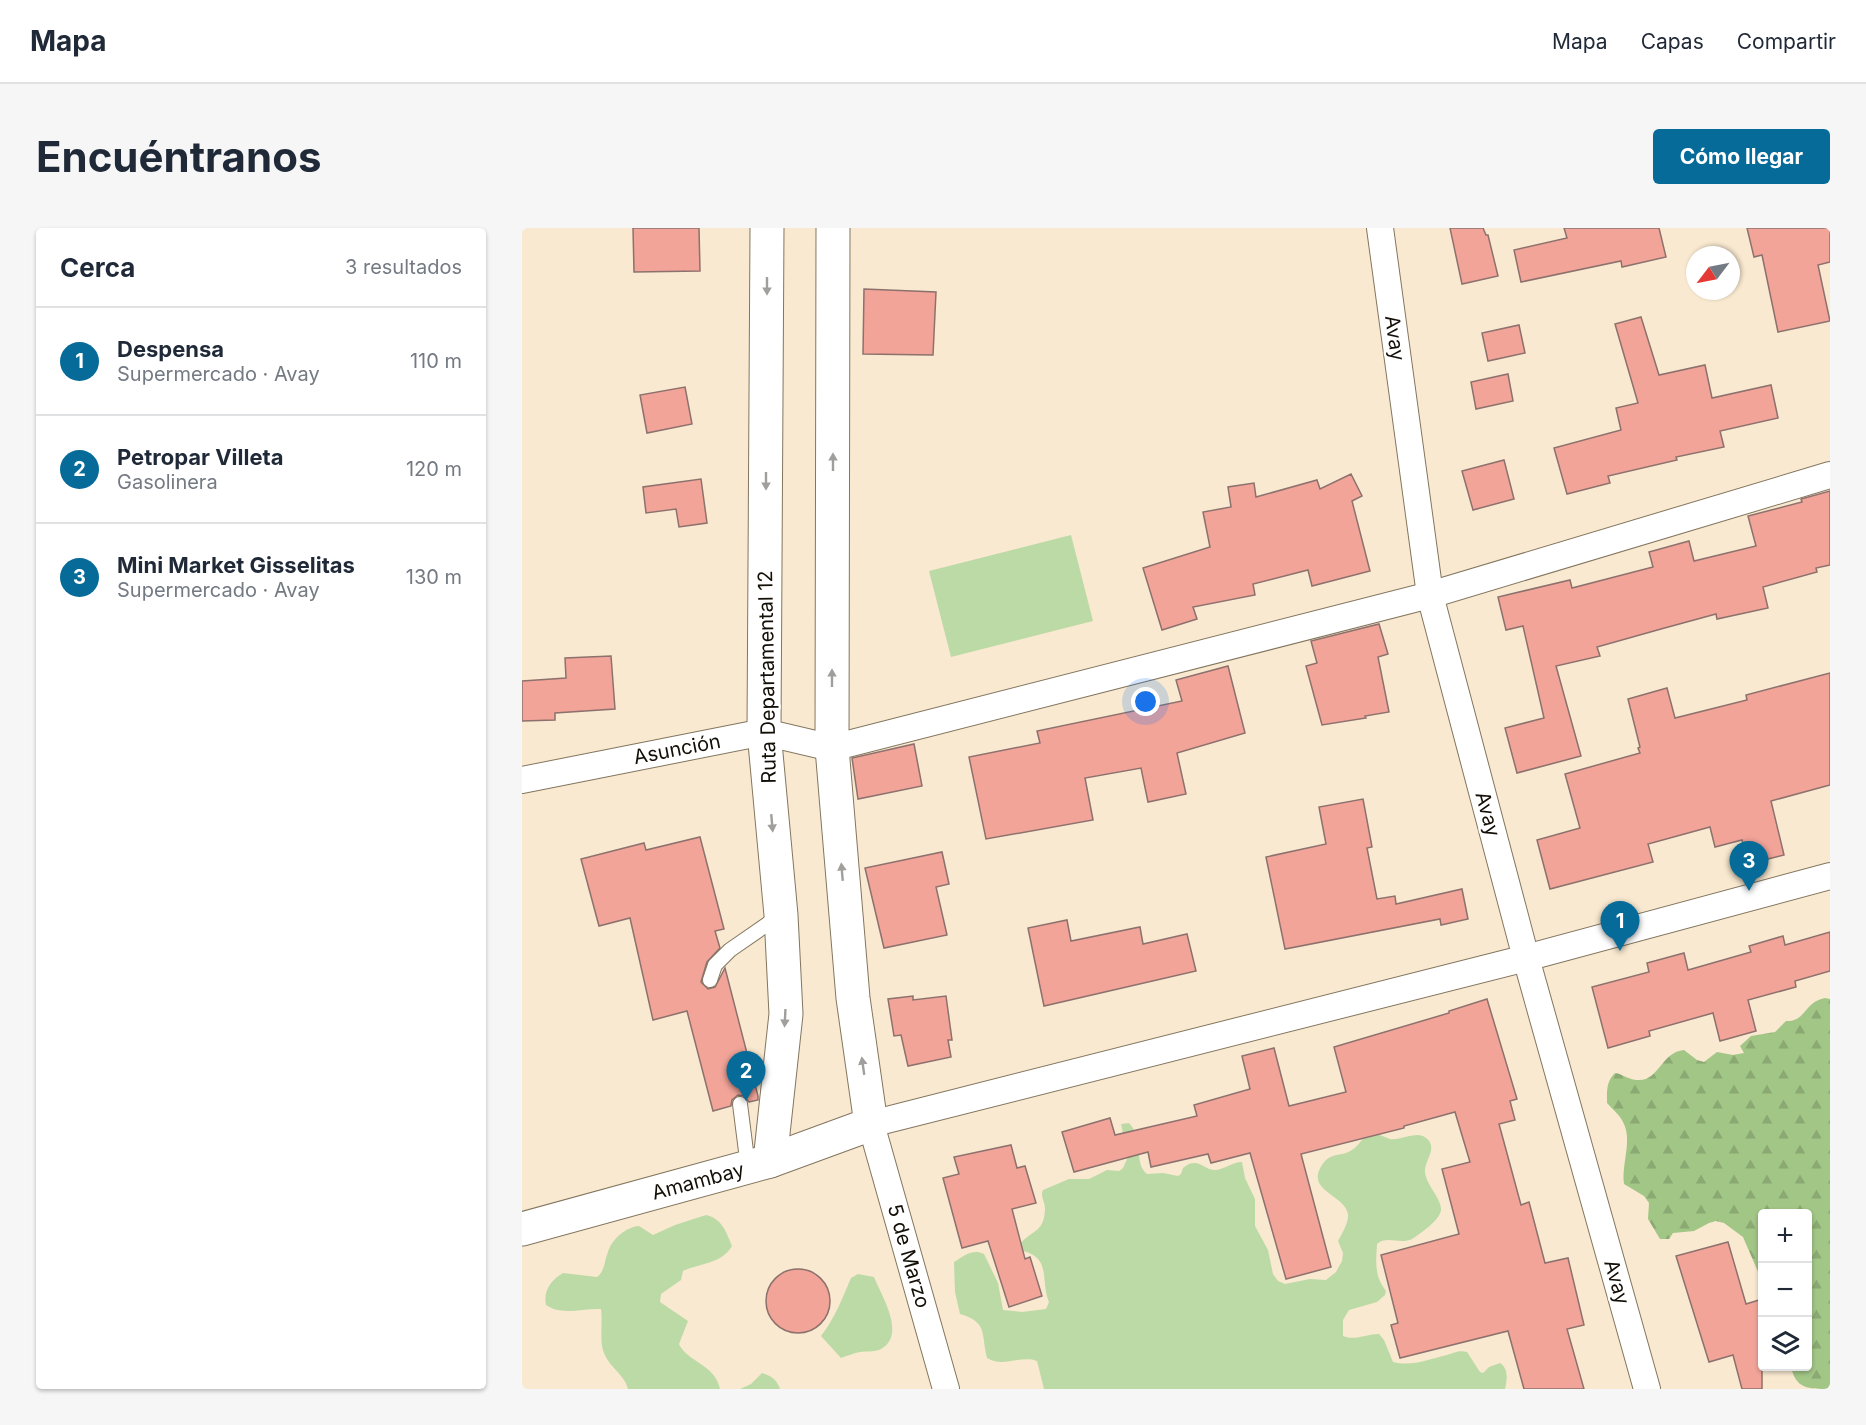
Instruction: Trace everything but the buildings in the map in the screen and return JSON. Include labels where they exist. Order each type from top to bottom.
[{"type":"main road","name":"Ruta Departamental 12","points":[[759,1165],[786,1014],[781,915],[764,732],[767,228]]},
{"type":"main road","points":[[833,228],[832,748],[853,998],[871,1124]]},
{"type":"main road","name":"Amambay","points":[[522,1229],[759,1165],[871,1124]]},
{"type":"street","name":"Avay","points":[[1380,228],[1430,596],[1526,957],[1647,1389]]},
{"type":"street","points":[[832,748],[1430,596],[1830,476]]},
{"type":"street","name":"Asunción","points":[[522,780],[764,732],[832,748]]},
{"type":"street","points":[[871,1124],[1526,957],[1830,876]]},
{"type":"street","name":"5 de Marzo","points":[[871,1124],[946,1389]]},
{"type":"lane","points":[[710,980],[715,965],[730,950],[781,915]]},
{"type":"lane","points":[[740,1104],[759,1165]]},
{"type":"green space","points":[[1071,535],[1093,621],[951,657],[929,571]]},
{"type":"green space","points":[[1830,999],[1830,1389],[1804,1386],[1796,1380],[1792,1371],[1812,1371],[1812,1209],[1758,1209],[1758,1272],[1743,1237],[1724,1223],[1716,1221],[1694,1231],[1673,1233],[1669,1239],[1660,1239],[1648,1219],[1649,1203],[1644,1196],[1624,1184],[1626,1129],[1620,1117],[1607,1103],[1609,1083],[1615,1073],[1634,1080],[1644,1079],[1655,1072],[1670,1056],[1684,1050],[1697,1060],[1704,1062],[1717,1052],[1733,1055],[1744,1053],[1740,1046],[1751,1036],[1775,1032],[1786,1021],[1798,1018],[1818,1000]]},
{"type":"green space","points":[[1129,1123],[1137,1137],[1141,1164],[1147,1174],[1163,1173],[1178,1176],[1183,1168],[1192,1163],[1214,1170],[1242,1162],[1245,1178],[1255,1199],[1255,1226],[1268,1250],[1273,1274],[1278,1281],[1285,1284],[1310,1279],[1326,1280],[1336,1272],[1342,1261],[1343,1253],[1338,1241],[1348,1214],[1345,1207],[1326,1191],[1318,1179],[1319,1171],[1325,1161],[1352,1150],[1373,1132],[1390,1139],[1414,1135],[1426,1138],[1430,1142],[1431,1150],[1425,1172],[1441,1206],[1440,1214],[1412,1239],[1407,1241],[1385,1240],[1377,1244],[1377,1269],[1379,1280],[1386,1291],[1385,1295],[1377,1302],[1349,1310],[1343,1320],[1343,1336],[1356,1338],[1379,1334],[1393,1362],[1400,1363],[1414,1363],[1467,1352],[1480,1372],[1483,1373],[1489,1367],[1500,1363],[1503,1365],[1507,1375],[1505,1389],[1044,1389],[1037,1361],[1025,1359],[999,1362],[987,1358],[979,1325],[969,1317],[960,1314],[955,1292],[954,1262],[972,1252],[984,1254],[998,1283],[1003,1310],[1022,1312],[1046,1309],[1049,1302],[1042,1265],[1032,1254],[1023,1251],[1021,1243],[1043,1222],[1045,1209],[1043,1190],[1069,1179],[1089,1179],[1107,1170],[1119,1171],[1123,1168],[1128,1157],[1121,1124]]},
{"type":"green space","points":[[706,1215],[720,1223],[732,1246],[716,1260],[683,1271],[681,1280],[661,1294],[660,1302],[688,1321],[679,1344],[688,1355],[713,1374],[720,1389],[628,1389],[624,1379],[609,1363],[604,1353],[601,1309],[565,1311],[552,1308],[546,1305],[547,1291],[555,1279],[563,1273],[597,1277],[600,1275],[613,1243],[620,1234],[629,1229],[639,1226],[653,1235]]},
{"type":"green space","points":[[858,1274],[874,1277],[887,1305],[892,1336],[879,1350],[858,1352],[841,1358],[821,1336],[834,1315],[851,1278]]},
{"type":"green space","points":[[762,1373],[774,1379],[780,1389],[740,1389],[751,1384]]},
{"type":"place","name":"Mini Market Gisselitas","points":[[1749,891]]},
{"type":"place","name":"Despensa","points":[[1620,951]]},
{"type":"place","name":"Petropar Villeta","points":[[746,1101]]}]
